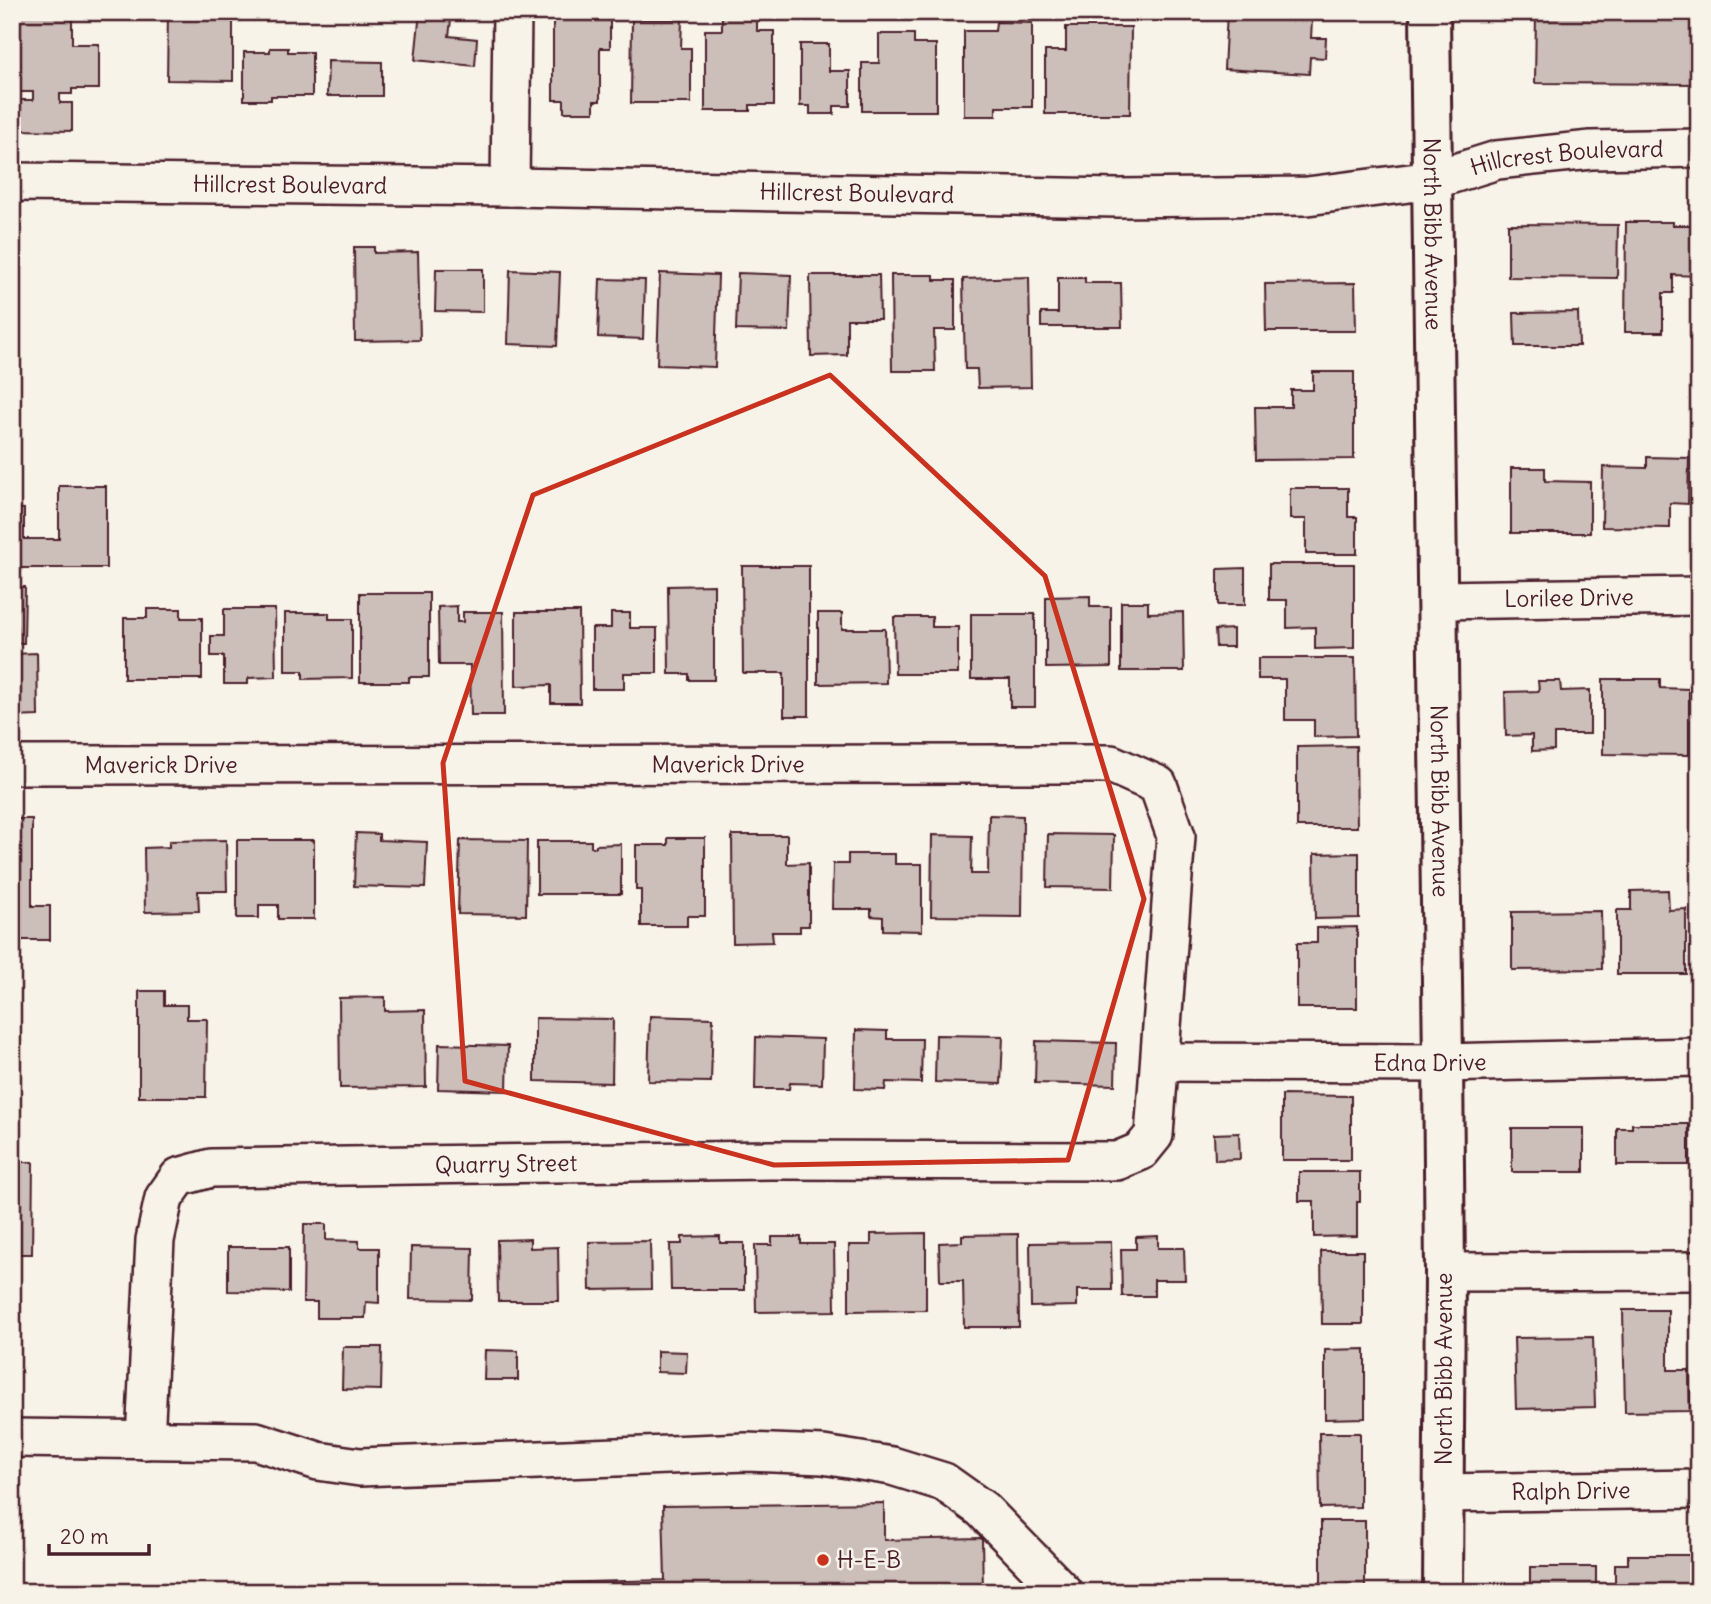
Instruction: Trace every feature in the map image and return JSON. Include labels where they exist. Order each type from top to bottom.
[{"type":"main road","name":"North Bibb Avenue","points":[[1430,12],[1445,1272],[1443,1592]]},
{"type":"street","points":[[510,187],[512,12]]},
{"type":"street","name":"Hillcrest Boulevard","points":[[12,182],[510,187],[1118,198],[1307,196],[1433,180],[1497,160],[1591,150],[1699,148]]},
{"type":"street","name":"Lorilee Drive","points":[[1438,600],[1699,596]]},
{"type":"street","name":"Maverick Drive","points":[[12,765],[1111,764],[1158,785],[1176,836],[1160,1062]]},
{"type":"street","name":"Edna Drive","points":[[1160,1062],[1443,1063],[1699,1057]]},
{"type":"street","name":"Quarry Street","points":[[145,1440],[155,1240],[163,1198],[179,1177],[211,1168],[771,1160],[1117,1161],[1140,1152],[1154,1135],[1160,1062]]},
{"type":"street","points":[[1445,1272],[1699,1271]]},
{"type":"street","points":[[12,1438],[256,1441],[318,1461],[359,1467],[746,1452],[823,1455],[892,1465],[944,1482],[982,1509],[1063,1592]]},
{"type":"street","name":"Ralph Drive","points":[[1443,1493],[1699,1489]]},
{"type":"highlighted area","points":[[830,375],[1045,576],[1144,899],[1068,1160],[774,1165],[465,1081],[443,763],[533,495]]},
{"type":"building","points":[[17,12],[72,12],[72,44],[99,44],[99,89],[72,89],[72,94],[60,94],[60,103],[72,103],[72,131],[16,130],[16,100],[33,100],[33,92],[16,92]]},
{"type":"building","points":[[168,12],[233,12],[233,81],[167,80]]},
{"type":"building","points":[[420,12],[452,12],[449,36],[477,39],[475,66],[415,60]]},
{"type":"building","points":[[1227,12],[1281,12],[1281,18],[1312,20],[1311,38],[1326,38],[1325,58],[1310,57],[1309,74],[1224,69]]},
{"type":"building","points":[[1536,12],[1699,12],[1699,84],[1535,83]]},
{"type":"building","points":[[722,13],[757,13],[757,31],[774,31],[774,105],[750,105],[750,111],[705,111],[705,30],[722,30]]},
{"type":"building","points":[[553,14],[610,14],[610,48],[600,48],[600,101],[594,101],[594,112],[564,112],[564,100],[553,100]]},
{"type":"building","points":[[632,19],[682,19],[681,48],[691,48],[691,103],[631,103]]},
{"type":"building","points":[[996,22],[1032,23],[1032,107],[996,107],[996,116],[964,116],[964,31],[995,31]]},
{"type":"building","points":[[1066,27],[1131,27],[1130,114],[1045,114],[1045,51],[1066,51]]},
{"type":"building","points":[[879,34],[914,34],[914,44],[936,44],[936,111],[862,111],[862,63],[879,63]]},
{"type":"building","points":[[800,44],[829,44],[829,71],[850,71],[850,106],[834,106],[834,114],[810,114],[810,106],[800,106]]},
{"type":"building","points":[[270,48],[288,48],[288,52],[312,52],[312,96],[271,96],[271,100],[244,100],[244,52],[270,52]]},
{"type":"building","points":[[328,61],[382,62],[382,96],[327,96]]},
{"type":"building","points":[[1626,222],[1699,225],[1699,276],[1673,275],[1673,293],[1663,293],[1663,332],[1625,332]]},
{"type":"building","points":[[1508,224],[1618,225],[1617,278],[1508,277]]},
{"type":"building","points":[[354,247],[374,247],[374,253],[418,252],[420,340],[355,341]]},
{"type":"building","points":[[436,269],[483,269],[483,312],[435,311]]},
{"type":"building","points":[[510,270],[560,272],[557,346],[508,344]]},
{"type":"building","points":[[660,273],[718,275],[715,367],[657,365]]},
{"type":"building","points":[[738,273],[791,275],[789,331],[736,330]]},
{"type":"building","points":[[810,275],[879,275],[880,319],[847,319],[847,355],[811,356]]},
{"type":"building","points":[[891,275],[934,275],[934,280],[955,280],[955,330],[934,330],[935,371],[892,371]]},
{"type":"building","points":[[1029,277],[1031,387],[978,388],[977,369],[965,369],[963,279]]},
{"type":"building","points":[[1058,278],[1085,278],[1085,283],[1121,283],[1122,327],[1041,327],[1041,313],[1058,313]]},
{"type":"building","points":[[600,279],[645,280],[643,339],[598,337]]},
{"type":"building","points":[[1355,283],[1356,331],[1266,331],[1265,284]]},
{"type":"building","points":[[1578,312],[1579,346],[1515,346],[1514,313]]},
{"type":"building","points":[[1313,372],[1354,372],[1354,459],[1256,460],[1255,407],[1291,407],[1291,390],[1313,390]]},
{"type":"building","points":[[12,374],[15,374],[15,426],[12,426]]},
{"type":"building","points":[[1647,457],[1689,458],[1688,504],[1670,503],[1670,528],[1602,527],[1603,467],[1647,468]]},
{"type":"building","points":[[1511,468],[1545,468],[1545,481],[1590,482],[1590,533],[1511,533]]},
{"type":"building","points":[[59,486],[106,486],[106,568],[12,568],[12,508],[24,509],[24,539],[59,539]]},
{"type":"building","points":[[1290,488],[1348,488],[1348,517],[1357,517],[1357,554],[1306,554],[1306,519],[1290,519]]},
{"type":"building","points":[[1269,564],[1354,564],[1354,648],[1315,649],[1315,627],[1287,628],[1287,600],[1269,600]]},
{"type":"building","points":[[742,566],[809,566],[809,716],[784,716],[784,673],[743,673]]},
{"type":"building","points":[[1245,568],[1245,605],[1218,605],[1218,569]]},
{"type":"building","points":[[714,585],[714,680],[689,680],[689,674],[669,674],[668,586]]},
{"type":"building","points":[[12,587],[25,587],[24,643],[12,643]]},
{"type":"building","points":[[360,593],[429,593],[429,677],[409,677],[409,682],[360,682]]},
{"type":"building","points":[[1090,596],[1090,607],[1111,607],[1111,667],[1046,668],[1046,597]]},
{"type":"building","points":[[1121,602],[1148,602],[1148,613],[1183,612],[1184,671],[1121,671]]},
{"type":"building","points":[[457,606],[457,622],[463,622],[463,612],[503,612],[504,715],[471,715],[470,665],[439,665],[438,607]]},
{"type":"building","points":[[147,609],[181,609],[181,618],[202,618],[202,679],[124,679],[124,618],[147,618]]},
{"type":"building","points":[[224,609],[275,609],[276,677],[248,678],[248,684],[224,684],[224,656],[211,656],[211,636],[224,636]]},
{"type":"building","points":[[516,612],[579,612],[580,703],[551,703],[551,685],[516,686]]},
{"type":"building","points":[[285,613],[329,613],[329,619],[352,619],[352,678],[303,679],[303,671],[285,671]]},
{"type":"building","points":[[611,613],[630,613],[630,628],[657,628],[657,673],[624,673],[624,689],[592,689],[592,628],[611,628]]},
{"type":"building","points":[[818,613],[842,613],[842,629],[885,629],[886,683],[818,684]]},
{"type":"building","points":[[971,614],[1035,614],[1035,707],[1010,707],[1010,679],[971,679]]},
{"type":"building","points":[[894,617],[932,617],[932,627],[958,627],[958,674],[895,674]]},
{"type":"building","points":[[1233,629],[1233,647],[1216,647],[1215,630]]},
{"type":"building","points":[[37,653],[38,716],[12,717],[12,654]]},
{"type":"building","points":[[1258,658],[1355,658],[1356,736],[1314,737],[1314,720],[1285,720],[1285,679],[1258,679]]},
{"type":"building","points":[[1603,679],[1660,679],[1660,688],[1689,689],[1689,755],[1603,754]]},
{"type":"building","points":[[1538,681],[1560,681],[1561,691],[1590,690],[1590,734],[1554,734],[1554,750],[1532,751],[1532,735],[1506,736],[1505,692],[1539,691]]},
{"type":"building","points":[[1356,746],[1357,827],[1297,827],[1297,747]]},
{"type":"building","points":[[989,815],[1023,816],[1022,917],[931,916],[932,835],[972,836],[971,874],[988,874]]},
{"type":"building","points":[[12,819],[32,819],[32,906],[50,906],[50,940],[12,940]]},
{"type":"building","points":[[356,833],[379,834],[379,840],[427,842],[425,888],[354,886]]},
{"type":"building","points":[[1048,834],[1114,835],[1113,888],[1047,887]]},
{"type":"building","points":[[732,835],[787,835],[787,864],[809,863],[809,926],[800,926],[800,932],[772,932],[773,942],[733,943]]},
{"type":"building","points":[[668,838],[705,838],[705,916],[687,916],[687,926],[641,926],[641,890],[636,890],[636,845],[668,845]]},
{"type":"building","points":[[226,840],[227,891],[198,891],[199,911],[145,912],[144,848],[169,847],[169,841]]},
{"type":"building","points":[[237,840],[314,840],[314,919],[278,919],[278,905],[259,905],[259,918],[237,918]]},
{"type":"building","points":[[460,840],[527,841],[526,915],[458,914]]},
{"type":"building","points":[[537,841],[591,841],[591,847],[621,844],[621,894],[537,894]]},
{"type":"building","points":[[1359,853],[1359,918],[1315,919],[1314,854]]},
{"type":"building","points":[[848,854],[895,854],[895,864],[922,864],[922,931],[883,930],[883,917],[871,916],[871,909],[832,909],[833,864],[848,864]]},
{"type":"building","points":[[1668,890],[1669,910],[1686,909],[1686,974],[1617,974],[1617,910],[1631,910],[1631,891]]},
{"type":"building","points":[[1601,911],[1602,969],[1512,970],[1512,912]]},
{"type":"building","points":[[1357,927],[1357,1008],[1297,1008],[1297,943],[1317,943],[1317,928]]},
{"type":"building","points":[[139,991],[164,991],[164,1005],[187,1005],[187,1019],[207,1019],[206,1097],[139,1097]]},
{"type":"building","points":[[385,997],[385,1011],[425,1010],[426,1087],[340,1088],[339,998]]},
{"type":"building","points":[[650,1016],[713,1018],[711,1082],[648,1081]]},
{"type":"building","points":[[535,1018],[613,1019],[612,1083],[535,1081]]},
{"type":"building","points":[[856,1030],[887,1031],[887,1039],[922,1039],[921,1083],[886,1082],[885,1090],[855,1089]]},
{"type":"building","points":[[936,1035],[1003,1036],[1001,1084],[935,1082]]},
{"type":"building","points":[[756,1037],[823,1039],[822,1084],[790,1083],[789,1089],[755,1089]]},
{"type":"building","points":[[1036,1041],[1116,1043],[1115,1085],[1035,1083]]},
{"type":"building","points":[[439,1044],[508,1046],[507,1091],[438,1089]]},
{"type":"building","points":[[12,1087],[16,1087],[17,1140],[12,1140]]},
{"type":"building","points":[[1282,1095],[1351,1096],[1351,1160],[1282,1160]]},
{"type":"building","points":[[1632,1124],[1689,1124],[1689,1165],[1617,1165],[1617,1128],[1632,1128]]},
{"type":"building","points":[[1512,1128],[1584,1128],[1584,1172],[1512,1172]]},
{"type":"building","points":[[1239,1133],[1240,1159],[1215,1160],[1214,1134]]},
{"type":"building","points":[[12,1162],[33,1162],[32,1254],[12,1254]]},
{"type":"building","points":[[1299,1172],[1360,1172],[1357,1236],[1314,1237],[1314,1201],[1299,1201]]},
{"type":"building","points":[[304,1224],[326,1224],[326,1240],[359,1241],[359,1248],[379,1248],[379,1303],[366,1302],[365,1318],[317,1318],[317,1302],[303,1302]]},
{"type":"building","points":[[926,1233],[926,1310],[849,1311],[849,1245],[871,1245],[871,1234]]},
{"type":"building","points":[[1018,1234],[1019,1327],[964,1327],[963,1281],[940,1281],[939,1243],[962,1242],[962,1235]]},
{"type":"building","points":[[720,1236],[720,1243],[744,1243],[744,1290],[671,1290],[670,1244],[682,1244],[682,1237]]},
{"type":"building","points":[[1158,1236],[1158,1248],[1184,1248],[1185,1280],[1154,1280],[1154,1296],[1122,1296],[1121,1249],[1136,1249],[1136,1237]]},
{"type":"building","points":[[772,1237],[801,1237],[801,1244],[834,1244],[835,1311],[756,1312],[755,1245],[772,1245]]},
{"type":"building","points":[[530,1239],[530,1248],[558,1247],[559,1301],[498,1301],[497,1240]]},
{"type":"building","points":[[650,1241],[651,1289],[590,1290],[589,1242]]},
{"type":"building","points":[[1111,1242],[1112,1290],[1077,1290],[1077,1306],[1031,1307],[1030,1243]]},
{"type":"building","points":[[228,1247],[289,1247],[289,1292],[228,1291]]},
{"type":"building","points":[[411,1247],[473,1248],[472,1300],[410,1299]]},
{"type":"building","points":[[1321,1251],[1363,1251],[1363,1324],[1322,1324]]},
{"type":"building","points":[[1623,1310],[1668,1310],[1668,1370],[1689,1370],[1690,1411],[1625,1412]]},
{"type":"building","points":[[1593,1337],[1595,1407],[1516,1409],[1514,1338]]},
{"type":"building","points":[[343,1347],[382,1347],[381,1390],[342,1389]]},
{"type":"building","points":[[1365,1349],[1365,1418],[1325,1419],[1325,1350]]},
{"type":"building","points":[[485,1350],[518,1351],[518,1380],[484,1380]]},
{"type":"building","points":[[657,1351],[687,1352],[686,1373],[657,1372]]},
{"type":"building","points":[[1319,1433],[1360,1433],[1360,1507],[1320,1508]]},
{"type":"building","name":"H-E-B","points":[[884,1503],[884,1540],[982,1538],[983,1592],[362,1592],[361,1588],[665,1580],[663,1506]]},
{"type":"building","points":[[1321,1521],[1365,1521],[1365,1592],[1321,1592]]},
{"type":"building","points":[[1628,1555],[1697,1555],[1697,1592],[1615,1592],[1615,1564],[1628,1564]]},
{"type":"building","points":[[1530,1567],[1596,1567],[1596,1592],[1530,1592]]},
{"type":"place","name":"H-E-B","points":[[823,1560]]}]
